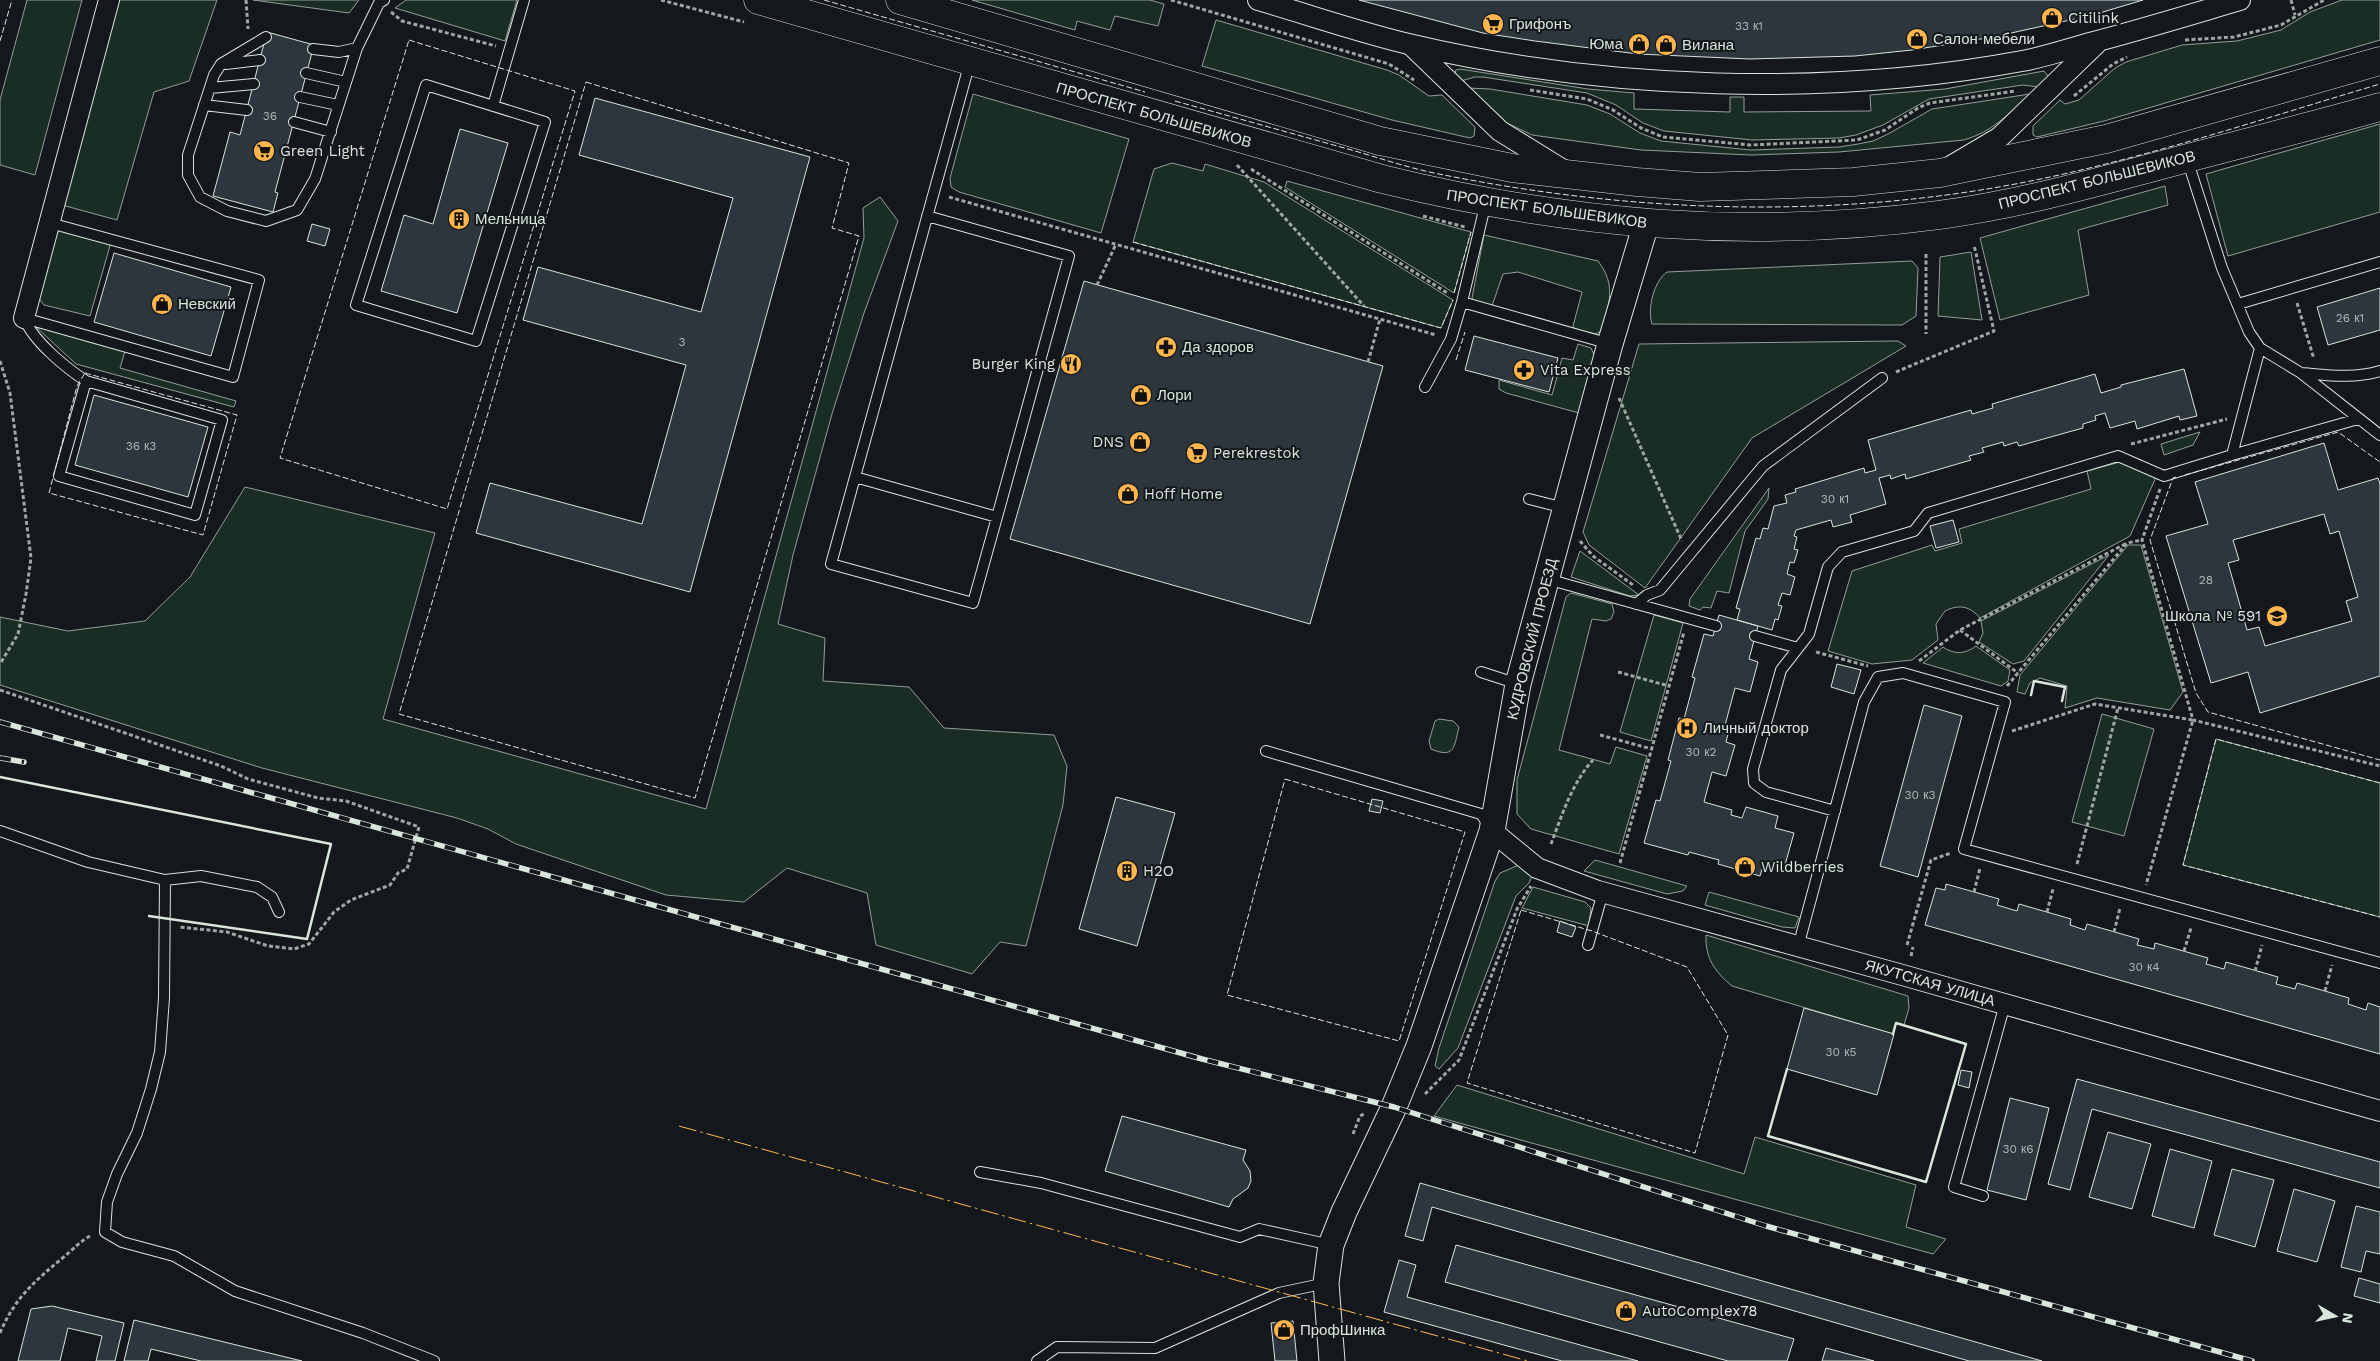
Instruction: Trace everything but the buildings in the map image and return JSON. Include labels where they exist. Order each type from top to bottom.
[{"type":"main road","name":"ПРОСПЕКТ БОЛЬШЕВИКОВ","points":[[758,0],[1338,168],[1439,193],[1486,202],[1562,214],[1646,224],[1721,228],[1794,227],[1940,215],[2080,187],[2380,107]]},
{"type":"main road","points":[[900,0],[1380,140],[1512,168],[1700,187],[1853,182],[1940,173],[2106,139],[2380,61]]},
{"type":"street","points":[[24,318],[109,0]]},
{"type":"street","points":[[1258,0],[1411,45],[1538,68],[1616,78],[1699,82],[1795,83],[1867,81],[1967,71],[2026,60],[2100,41],[2240,0]]},
{"type":"street","points":[[1940,173],[2000,137],[2100,41]]},
{"type":"street","points":[[1411,45],[1500,131],[1568,174]]},
{"type":"street","name":"КУДРОВСКИЙ ПРОЕЗД","points":[[1332,1361],[1326,1283],[1331,1245],[1344,1212],[1394,1107],[1419,1046],[1492,831],[1518,684],[1610,344],[1646,224]]},
{"type":"street","name":"ЯКУТСКАЯ УЛИЦА","points":[[1492,831],[1537,868],[1560,878],[1603,892],[2380,1111]]},
{"type":"lane","points":[[494,106],[524,0]]},
{"type":"lane","points":[[266,37],[221,64],[210,88],[188,155],[188,174],[200,197],[226,211],[266,221],[297,210],[316,179],[357,48],[381,2]]},
{"type":"lane","points":[[313,49],[339,52],[357,48]]},
{"type":"lane","points":[[221,64],[260,60]]},
{"type":"lane","points":[[927,216],[1069,256],[973,603],[831,564],[927,216],[934,192],[970,61]]},
{"type":"lane","points":[[306,73],[346,82]]},
{"type":"lane","points":[[210,88],[254,84]]},
{"type":"lane","points":[[426,85],[494,106],[545,122],[476,341],[356,305],[426,85]]},
{"type":"lane","points":[[300,97],[338,105]]},
{"type":"lane","points":[[204,105],[247,110]]},
{"type":"lane","points":[[294,122],[331,132]]},
{"type":"lane","points":[[2187,158],[2222,268],[2249,332],[2260,348],[2300,373],[2358,420],[2380,435]]},
{"type":"lane","points":[[1425,387],[1451,339],[1486,202]]},
{"type":"lane","points":[[24,318],[233,377],[259,280],[50,223]]},
{"type":"lane","points":[[2238,304],[2380,262]]},
{"type":"lane","points":[[1462,302],[1610,344]]},
{"type":"lane","points":[[24,318],[30,331],[86,381],[222,420],[195,515],[59,476],[86,381]]},
{"type":"lane","points":[[2232,455],[2260,348]]},
{"type":"lane","points":[[2300,373],[2345,376],[2380,371]]},
{"type":"lane","points":[[1636,604],[1647,595],[1660,590],[1763,466],[1882,378]]},
{"type":"lane","points":[[1835,811],[1766,792],[1754,783],[1753,769],[1781,670],[1809,634],[1828,567],[1842,552],[1914,531],[1928,513],[2118,456],[2164,476],[2358,420]]},
{"type":"lane","points":[[855,477],[997,517]]},
{"type":"lane","points":[[1529,499],[1566,508]]},
{"type":"lane","points":[[1546,579],[1716,626]]},
{"type":"lane","points":[[1755,636],[1798,648]]},
{"type":"lane","points":[[1481,672],[1518,684]]},
{"type":"lane","points":[[1798,947],[1864,702],[1878,677],[1903,673],[2005,702],[1964,849],[2380,963]]},
{"type":"lane","points":[[1266,751],[1481,814],[1492,831]]},
{"type":"lane","points":[[0,831],[88,862],[166,880],[201,876],[257,887],[272,897],[279,912]]},
{"type":"lane","points":[[166,880],[164,998],[160,1052],[137,1134],[117,1174],[108,1202],[105,1232],[122,1242],[174,1256],[235,1291],[364,1333],[434,1361]]},
{"type":"lane","points":[[1588,945],[1603,892]]},
{"type":"lane","points":[[1983,1196],[1954,1188],[2004,1004]]},
{"type":"lane","points":[[980,1172],[1040,1183],[1240,1237],[1259,1229],[1331,1245]]},
{"type":"lane","points":[[1037,1361],[1057,1347],[1155,1348],[1280,1293],[1326,1283]]},
{"type":"path","points":[[246,0],[249,48]]},
{"type":"path","points":[[2291,0],[2295,16]]},
{"type":"path","points":[[381,2],[402,21],[510,50]]},
{"type":"path","points":[[1237,165],[1364,306]]},
{"type":"path","points":[[1251,169],[1462,302]]},
{"type":"path","points":[[934,192],[1451,339]]},
{"type":"path","points":[[1097,285],[1116,244]]},
{"type":"path","points":[[1882,378],[1994,331],[1974,245]]},
{"type":"path","points":[[1926,254],[1926,334]]},
{"type":"path","points":[[2293,288],[2317,374]]},
{"type":"path","points":[[1368,362],[1380,319]]},
{"type":"path","points":[[0,361],[10,393],[31,558],[18,634],[0,664]]},
{"type":"path","points":[[1617,393],[1689,557]]},
{"type":"path","points":[[2118,456],[2127,446],[2242,415]]},
{"type":"path","points":[[2143,898],[2192,720],[2142,540],[2164,476]]},
{"type":"path","points":[[1577,537],[1593,556],[1647,595]]},
{"type":"path","points":[[1913,665],[1960,630],[2126,543],[2142,540]]},
{"type":"path","points":[[1996,699],[2126,543]]},
{"type":"path","points":[[1620,863],[1688,618]]},
{"type":"path","points":[[1960,630],[2018,673]]},
{"type":"path","points":[[1798,648],[1867,665],[1878,677]]},
{"type":"path","points":[[1618,672],[1669,686]]},
{"type":"path","points":[[0,690],[221,766],[248,780],[318,798],[346,801],[419,827],[407,869],[398,874],[390,885],[351,900],[334,912],[309,944],[294,949],[277,947],[227,932],[185,926],[164,928]]},
{"type":"path","points":[[1995,736],[2095,704],[2192,720],[2380,766]]},
{"type":"path","points":[[2073,879],[2118,708]]},
{"type":"path","points":[[1600,735],[1652,749]]},
{"type":"path","points":[[1550,844],[1568,802],[1586,768],[1593,760]]},
{"type":"path","points":[[1907,945],[1931,860],[1964,849]]},
{"type":"path","points":[[1974,892],[1984,854]]},
{"type":"path","points":[[2047,912],[2056,874]]},
{"type":"path","points":[[1422,1097],[1459,1060],[1517,909],[1533,881]]},
{"type":"path","points":[[2114,932],[2124,893]]},
{"type":"path","points":[[2184,951],[2195,912]]},
{"type":"path","points":[[2255,971],[2265,931]]},
{"type":"path","points":[[2325,991],[2336,951]]},
{"type":"path","points":[[0,1333],[6,1318],[23,1292],[41,1274],[88,1237],[105,1232]]},
{"type":"green space","points":[[27,0],[82,0],[35,175],[0,165],[0,100]]},
{"type":"green space","points":[[118,0],[217,0],[189,81],[154,92],[117,220],[62,205]]},
{"type":"green space","points":[[253,0],[359,0],[349,13]]},
{"type":"green space","points":[[406,0],[517,0],[505,41],[395,8]]},
{"type":"green space","points":[[972,0],[1150,0],[1164,4],[1158,26],[1115,16],[1110,30],[1077,21],[1075,30]]},
{"type":"green space","points":[[2342,0],[2380,0],[2380,40],[2104,121],[2037,137],[2033,135],[2033,126],[2060,100],[2065,104],[2079,100],[2115,68],[2126,62],[2182,45],[2237,41],[2281,30],[2310,12]]},
{"type":"green space","points":[[1216,20],[1399,75],[1429,96],[1442,95],[1475,127],[1474,136],[1470,138],[1392,120],[1202,66]]},
{"type":"green space","points":[[1460,69],[1588,89],[1634,93],[1634,109],[1730,112],[1730,97],[1744,97],[1744,112],[1871,111],[1870,95],[1945,89],[2044,71],[2048,76],[2038,87],[2023,85],[1929,99],[1883,125],[1856,135],[1839,138],[1752,140],[1664,131],[1643,123],[1616,105],[1587,93],[1483,77],[1461,81],[1455,73],[1456,70]]},
{"type":"green space","points":[[1468,88],[1490,89],[1587,105],[1610,114],[1640,133],[1661,141],[1751,150],[1839,147],[1873,141],[1932,109],[2030,94],[1992,127],[1964,140],[1839,152],[1751,155],[1641,150],[1532,135],[1507,123]]},
{"type":"green space","points":[[973,94],[1129,139],[1101,233],[959,192],[951,187],[950,178]]},
{"type":"green space","points":[[2380,124],[2380,212],[2228,256],[2206,174]]},
{"type":"green space","points":[[1172,163],[1203,171],[1205,164],[1264,182],[1453,300],[1441,328],[1133,242],[1154,169]]},
{"type":"green space","points":[[1287,181],[1471,232],[1454,293],[1285,187]]},
{"type":"green space","points":[[2165,186],[2168,205],[2078,230],[2089,295],[2000,320],[1980,238]]},
{"type":"green space","points":[[880,197],[898,221],[864,313],[832,414],[793,555],[778,624],[825,638],[823,681],[909,687],[944,728],[1054,735],[1067,766],[1063,805],[1026,946],[1000,942],[972,974],[876,945],[867,893],[787,868],[744,902],[666,895],[516,844],[488,829],[457,818],[262,768],[0,685],[0,617],[68,631],[145,621],[190,577],[245,487],[435,533],[383,719],[706,809],[864,238],[863,208]]},
{"type":"green space","points":[[55,227],[111,242],[90,316],[44,305],[37,296]]},
{"type":"green space","points":[[1484,235],[1598,261],[1608,279],[1610,295],[1601,331],[1596,334],[1575,330],[1573,326],[1582,292],[1518,272],[1503,274],[1492,306],[1473,302],[1472,298]]},
{"type":"green space","points":[[1971,252],[1982,320],[1938,316],[1940,257]]},
{"type":"green space","points":[[1912,261],[1918,268],[1916,316],[1902,325],[1652,324],[1650,311],[1655,288],[1662,276],[1667,272]]},
{"type":"green space","points":[[35,326],[125,351],[120,368],[236,401],[234,407],[76,364]]},
{"type":"green space","points":[[1898,341],[1906,346],[1752,438],[1645,588],[1589,545],[1583,532],[1639,344]]},
{"type":"green space","points":[[1578,344],[1591,348],[1595,357],[1579,413],[1506,393],[1499,389],[1499,380],[1552,395],[1562,358],[1573,360]]},
{"type":"green space","points":[[2200,432],[2193,445],[2164,455],[2161,444]]},
{"type":"green space","points":[[2120,462],[2156,477],[2130,536],[1980,618],[1964,607],[1955,607],[1945,611],[1936,624],[1938,640],[1912,660],[1872,664],[1828,651],[1852,571],[1932,545],[1935,551],[1962,543],[1959,529],[2091,489],[2087,471]]},
{"type":"green space","points":[[1769,488],[1768,499],[1745,531],[1729,593],[1717,591],[1711,608],[1703,607],[1700,610],[1689,606],[1690,599]]},
{"type":"green space","points":[[2128,545],[2141,545],[2183,692],[2170,710],[2097,698],[2065,708],[2067,686],[2040,678],[2030,683],[2025,694],[2017,692],[2020,675]]},
{"type":"green space","points":[[1580,551],[1639,595],[1630,596],[1571,577]]},
{"type":"green space","points":[[2109,555],[2024,661],[2013,664],[1979,642],[1983,633],[1981,621]]},
{"type":"green space","points":[[1571,593],[1612,604],[1614,612],[1611,619],[1606,621],[1592,619],[1559,750],[1610,764],[1616,747],[1647,756],[1619,854],[1531,829],[1517,814],[1517,780],[1566,597]]},
{"type":"green space","points":[[1654,615],[1683,623],[1651,741],[1620,732]]},
{"type":"green space","points":[[1976,646],[2010,670],[2008,681],[2001,686],[1923,663],[1943,647],[1960,652],[1968,651]]},
{"type":"green space","points":[[2102,714],[2154,729],[2124,836],[2072,822]]},
{"type":"green space","points":[[1439,719],[1453,721],[1459,727],[1452,749],[1445,753],[1431,749],[1429,741],[1435,721]]},
{"type":"green space","points":[[2216,739],[2380,783],[2380,917],[2183,865]]},
{"type":"green space","points":[[1595,860],[1687,886],[1683,891],[1667,894],[1584,871]]},
{"type":"green space","points":[[1519,865],[1533,874],[1529,883],[1516,896],[1458,1048],[1439,1069],[1435,1066],[1439,1048],[1495,881],[1500,873]]},
{"type":"green space","points":[[1533,887],[1585,902],[1591,908],[1589,926],[1522,908]]},
{"type":"green space","points":[[1709,892],[1799,917],[1795,928],[1782,927],[1705,905]]},
{"type":"green space","points":[[1706,935],[1908,996],[1909,1008],[1904,1025],[1896,1023],[1893,1034],[1732,986],[1712,964],[1707,951]]},
{"type":"green space","points":[[1457,1085],[1744,1174],[1755,1137],[1916,1185],[1906,1227],[1946,1239],[1933,1254],[1434,1116]]},
{"type":"railway","points":[[0,722],[1202,1059],[1394,1107],[1766,1226],[2252,1361]]},
{"type":"railway","points":[[0,758],[24,762]]},
{"type":"fence","points":[[0,41],[12,0]]},
{"type":"fence","points":[[824,0],[1145,92]]},
{"type":"fence","points":[[409,40],[575,91],[447,509],[280,458],[409,40]]},
{"type":"fence","points":[[586,82],[849,163],[832,228],[859,236],[695,798],[399,714],[586,82]]},
{"type":"fence","points":[[1175,101],[1420,170],[1514,187],[1585,197],[1656,203],[1727,207],[1798,207],[1940,196],[2057,176],[2196,139],[2380,84]]},
{"type":"fence","points":[[1454,293],[1471,232]]},
{"type":"fence","points":[[1133,242],[1441,328],[1453,300]]},
{"type":"fence","points":[[1456,360],[1465,332]]},
{"type":"fence","points":[[85,373],[237,415],[203,535],[49,493],[77,386],[85,373]]},
{"type":"fence","points":[[2185,475],[2338,432],[2380,462]]},
{"type":"fence","points":[[2176,477],[2173,478],[2150,540],[2196,693],[2208,712],[2380,760]]},
{"type":"fence","points":[[2380,783],[2216,739],[2183,865],[2380,917]]},
{"type":"fence","points":[[1285,779],[1465,832],[1399,1041],[1227,995],[1285,779]]},
{"type":"fence","points":[[1521,910],[1592,931],[1687,967],[1728,1035],[1695,1153],[1467,1083],[1521,910]]},
{"type":"wall","points":[[2031,695],[2034,681],[2065,687],[2062,701]]},
{"type":"wall","points":[[0,777],[331,844],[307,939],[149,916]]},
{"type":"wall","points":[[1787,1069],[1768,1136],[1926,1182],[1966,1044],[1896,1023],[1893,1034]]},
{"type":"power","points":[[679,1126],[1528,1361]]},
{"type":"place","name":"Citilink","points":[[2052,18]]},
{"type":"place","name":"Грифонъ","points":[[1493,24]]},
{"type":"place","name":"Салон мебели","points":[[1917,39]]},
{"type":"place","name":"Юма","points":[[1639,44]]},
{"type":"place","name":"Вилана","points":[[1666,45]]},
{"type":"place","name":"Green Light","points":[[264,151]]},
{"type":"place","name":"Мельница","points":[[459,219]]},
{"type":"place","name":"Невский","points":[[162,304]]},
{"type":"place","name":"Да здоров","points":[[1166,347]]},
{"type":"place","name":"Burger King","points":[[1071,364]]},
{"type":"place","name":"Vita Express","points":[[1524,370]]},
{"type":"place","name":"Лори","points":[[1141,395]]},
{"type":"place","name":"DNS","points":[[1140,442]]},
{"type":"place","name":"Perekrestok","points":[[1197,453]]},
{"type":"place","name":"Hoff Home","points":[[1128,494]]},
{"type":"place","name":"Школа № 591","points":[[2277,616]]},
{"type":"place","name":"Личный доктор","points":[[1687,728]]},
{"type":"place","name":"Wildberries","points":[[1745,867]]},
{"type":"place","name":"H2O","points":[[1127,871]]},
{"type":"place","name":"AutoComplex78","points":[[1626,1311]]},
{"type":"place","name":"ПрофШинка","points":[[1284,1330]]}]
